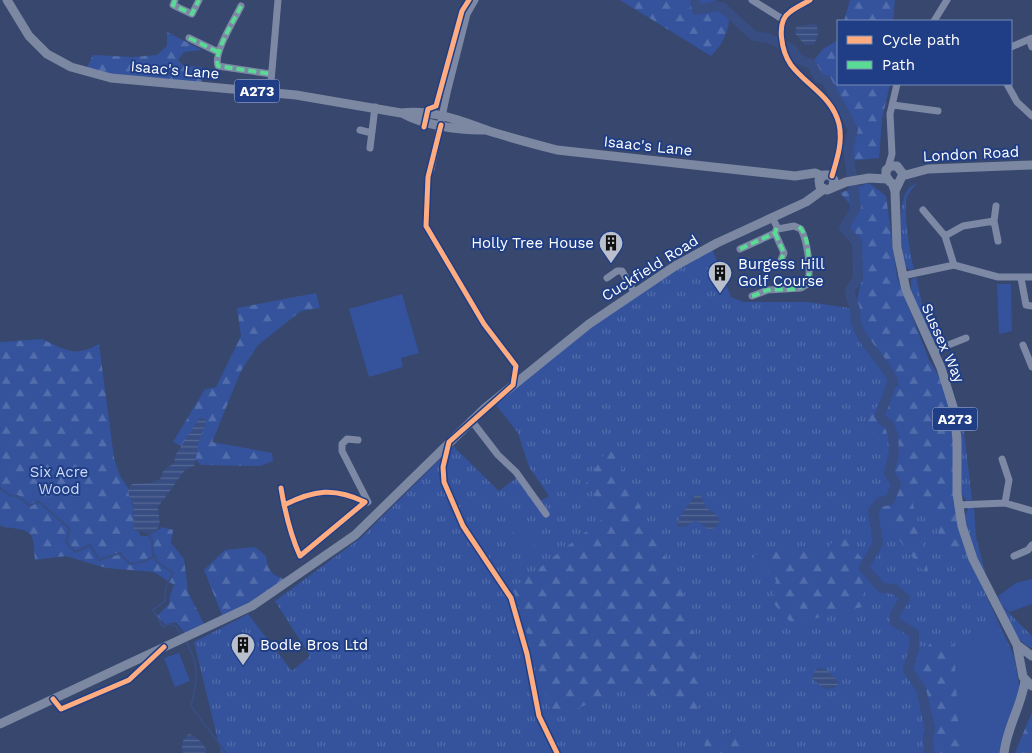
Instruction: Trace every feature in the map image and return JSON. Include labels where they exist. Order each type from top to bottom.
[{"type":"main road","name":"Isaac's Lane","points":[[7,0],[29,36],[47,54],[71,67],[111,78],[332,99],[401,112],[412,111],[442,121],[471,123],[488,130],[557,150],[795,176],[815,172],[826,181]]},
{"type":"main road","name":"London Road","points":[[826,181],[846,182],[912,172],[1032,164]]},
{"type":"main road","name":"Sussex Way","points":[[894,176],[897,247],[902,276],[914,313],[948,386],[954,410],[958,505],[962,526],[973,559],[1017,645],[1022,669],[1029,683]]},
{"type":"main road","name":"Cuckfield Road","points":[[382,508],[471,420],[589,324],[634,292],[717,243],[814,196],[826,181]]},
{"type":"main road","points":[[0,724],[252,606],[355,536],[382,508]]},
{"type":"main road","name":"Sussex Way","points":[[1017,645],[1032,657]]},
{"type":"main road","points":[[1022,669],[1026,661],[1032,657]]},
{"type":"main road","points":[[1004,753],[1008,729],[1029,683]]},
{"type":"main road","points":[[1022,698],[1032,692]]},
{"type":"street","points":[[175,0],[173,5],[192,14],[199,0]]},
{"type":"street","points":[[270,93],[278,0]]},
{"type":"street","points":[[431,169],[467,14],[475,0]]},
{"type":"street","points":[[752,0],[784,20]]},
{"type":"street","points":[[810,0],[789,12],[784,20],[782,39],[784,51],[791,65],[829,102],[835,114],[841,140],[835,165],[826,181]]},
{"type":"street","points":[[935,20],[947,0]]},
{"type":"street","points":[[241,6],[218,52],[218,66],[271,74]]},
{"type":"street","points":[[188,38],[218,52]]},
{"type":"street","points":[[1012,47],[1031,39],[1032,47]]},
{"type":"street","points":[[894,176],[890,114],[897,85]]},
{"type":"street","points":[[1007,85],[1017,102],[1032,116]]},
{"type":"street","points":[[892,105],[938,111]]},
{"type":"street","points":[[370,148],[375,107]]},
{"type":"street","points":[[360,130],[372,133]]},
{"type":"street","points":[[996,206],[994,221],[998,241]]},
{"type":"street","points":[[923,210],[945,236],[954,265]]},
{"type":"street","points":[[772,217],[784,253],[781,260]]},
{"type":"street","points":[[945,236],[963,226],[994,221]]},
{"type":"street","points":[[740,249],[776,230],[794,226],[801,229],[806,243],[808,281],[801,288],[768,290],[752,296]]},
{"type":"street","points":[[902,276],[954,265],[998,277],[1032,277]]},
{"type":"street","points":[[607,278],[617,271],[622,271],[634,292]]},
{"type":"street","points":[[1021,278],[1023,298],[1026,304],[1032,306]]},
{"type":"street","points":[[933,351],[966,338]]},
{"type":"street","points":[[1023,345],[1032,367]]},
{"type":"street","points":[[471,420],[498,455],[516,472],[546,514]]},
{"type":"street","points":[[358,440],[347,439],[342,444],[342,451],[366,502]]},
{"type":"street","points":[[1002,459],[1009,480],[1006,503]]},
{"type":"street","points":[[281,488],[291,536],[300,556],[366,502]]},
{"type":"street","points":[[284,505],[311,492],[327,491],[382,508]]},
{"type":"street","points":[[958,505],[1006,503],[1032,511]]},
{"type":"street","points":[[1014,556],[1028,550],[1032,545]]},
{"type":"street","points":[[53,699],[62,709],[129,680],[164,648]]},
{"type":"green space","points":[[620,0],[715,0],[729,13],[727,31],[719,47],[711,56]]},
{"type":"green space","points":[[850,0],[895,0],[893,20],[844,20]]},
{"type":"green space","points":[[167,32],[202,50],[184,52],[178,60],[184,66],[202,67],[202,86],[85,71],[93,55],[133,57],[157,55],[167,46]]},
{"type":"green space","points":[[837,41],[837,85],[890,85],[882,119],[879,158],[849,161],[854,130],[811,60],[814,60],[823,49]]},
{"type":"green space","points":[[869,183],[886,196],[897,277],[929,360],[948,391],[966,552],[948,561],[932,511],[912,499],[930,580],[874,507],[902,484],[886,471],[891,439],[860,429],[882,400],[900,387],[862,335],[855,312],[860,285],[857,236],[849,228],[850,204],[840,193]]},
{"type":"green space","points":[[916,184],[907,197],[906,204],[907,233],[914,269],[910,270],[904,266],[901,220],[904,197],[909,188]]},
{"type":"green space","points":[[711,246],[731,297],[743,302],[808,302],[849,308],[896,385],[901,387],[948,561],[966,552],[1014,656],[1021,697],[1002,753],[221,753],[194,642],[248,614],[292,671],[310,656],[275,601],[362,537],[453,446],[499,491],[519,476],[538,502],[549,496],[529,467],[518,433],[493,401],[556,350]]},
{"type":"green space","points":[[916,277],[923,307],[942,344],[933,342],[911,291],[911,280]]},
{"type":"green space","points":[[997,284],[1011,284],[1012,331],[999,334]]},
{"type":"green space","points":[[316,293],[320,308],[301,311],[258,345],[241,371],[212,442],[272,453],[273,461],[260,466],[201,465],[185,448],[173,442],[205,389],[216,387],[241,336],[237,308]]},
{"type":"green space","points":[[402,294],[419,353],[401,358],[403,367],[369,377],[349,309]]},
{"type":"green space","name":"Six Acre Wood","points":[[42,339],[70,351],[83,351],[99,344],[114,458],[120,476],[131,492],[135,525],[141,536],[149,536],[162,527],[173,530],[171,543],[184,559],[188,592],[206,628],[187,636],[176,622],[166,625],[157,616],[169,604],[174,585],[154,572],[106,568],[66,556],[35,560],[32,536],[29,533],[0,525],[0,342]]},
{"type":"green space","points":[[958,404],[963,423],[972,500],[967,501],[961,493],[961,426]]},
{"type":"green space","points":[[610,445],[684,595],[702,671],[697,713],[629,686],[553,719],[513,588],[605,517],[593,490],[577,498]]},
{"type":"green space","points":[[969,507],[974,507],[976,537],[985,572],[975,554],[964,517]]},
{"type":"green space","points":[[520,513],[541,540],[528,550],[506,524]]},
{"type":"green space","points":[[838,530],[865,562],[862,607],[792,624],[773,603],[776,580],[763,564],[756,569],[752,560],[761,548],[828,550]]},
{"type":"green space","points":[[255,547],[266,556],[272,573],[290,581],[224,620],[204,570],[225,550]]},
{"type":"green space","points":[[1032,579],[1032,604],[1010,612],[1002,606],[998,596],[1016,583]]},
{"type":"green space","points":[[1002,606],[1032,636],[1032,648],[1017,636]]},
{"type":"green space","points":[[993,621],[1007,641],[1014,663],[1018,692],[1009,718],[1003,753],[969,753],[963,741],[955,656]]},
{"type":"green space","points":[[935,637],[949,639],[954,647],[958,720],[966,753],[922,753],[930,729],[921,689],[902,672],[921,655]]},
{"type":"green space","points":[[179,653],[190,681],[175,687],[164,658]]},
{"type":"green space","points":[[1032,712],[1032,753],[1015,753]]},
{"type":"green space","points":[[731,733],[750,739],[747,753],[705,753],[704,735]]},
{"type":"shaded area","points":[[817,25],[818,36],[814,44],[805,45],[794,32],[797,30],[795,27]]},
{"type":"shaded area","points":[[200,417],[207,420],[198,443],[195,465],[185,470],[158,507],[160,522],[158,528],[152,534],[134,530],[133,503],[128,489],[132,484],[150,483],[160,479],[164,470],[174,463],[176,454]]},
{"type":"shaded area","points":[[695,495],[701,495],[706,508],[716,514],[720,521],[715,528],[708,530],[700,522],[694,521],[685,527],[677,527],[679,518]]},
{"type":"shaded area","points":[[819,668],[826,669],[840,683],[834,688],[825,689],[812,679],[814,672]]},
{"type":"shaded area","points":[[189,734],[201,742],[207,750],[205,753],[183,753],[183,742]]},
{"type":"waterway","points":[[695,0],[697,10],[716,6],[722,7],[754,36],[768,38],[792,49],[798,59],[811,64],[819,78],[826,80],[853,129],[848,150],[856,207],[844,228],[857,242],[858,279],[851,288],[850,294],[859,330],[885,366],[893,381],[880,415],[883,421],[889,424],[893,435],[894,452],[889,473],[896,484],[890,500],[880,502],[873,511],[878,543],[864,568],[882,588],[894,589],[905,598],[895,614],[895,622],[914,633],[914,648],[908,670],[921,689],[930,729],[928,737],[929,753]]},
{"type":"waterway","points":[[0,488],[11,496],[18,496],[30,506],[38,501],[70,529],[66,542],[75,552],[90,545],[99,560],[120,553],[130,564],[142,562],[156,556],[156,561],[173,573],[166,587],[165,601],[153,610],[163,627],[169,624],[176,626],[182,635]]},
{"type":"waterway","points":[[148,534],[152,541],[153,556]]},
{"type":"waterway","points":[[186,641],[196,665],[196,680],[191,706],[226,753]]},
{"type":"marked path","points":[[175,0],[173,5],[192,14],[199,0]]},
{"type":"marked path","points":[[241,6],[221,45],[217,60],[218,66],[271,74]]},
{"type":"marked path","points":[[189,38],[218,52]]},
{"type":"marked path","points":[[752,296],[768,290],[797,288],[806,283],[809,278],[808,250],[805,236],[798,226]]},
{"type":"marked path","points":[[740,249],[775,233],[777,227]]},
{"type":"marked path","points":[[775,233],[784,253],[781,260]]},
{"type":"cycle path","points":[[424,127],[428,109],[436,106],[462,11],[469,0]]},
{"type":"cycle path","points":[[810,0],[792,10],[785,17],[781,30],[785,53],[791,65],[825,99],[836,114],[840,137],[839,150],[832,176]]},
{"type":"cycle path","points":[[441,125],[428,177],[426,226],[484,324],[516,366],[513,385],[449,442],[443,467],[444,482],[463,526],[511,598],[527,654],[539,716],[557,753]]},
{"type":"cycle path","points":[[281,488],[284,506],[288,523],[300,556],[365,502],[343,494],[324,492],[305,496],[284,505]]},
{"type":"cycle path","points":[[53,699],[61,709],[129,680],[164,647]]},
{"type":"place","name":"Holly Tree House","points":[[611,264]]},
{"type":"place","name":"Burgess Hill Golf Course","points":[[720,294]]},
{"type":"place","name":"Bodle Bros Ltd","points":[[243,666]]}]
